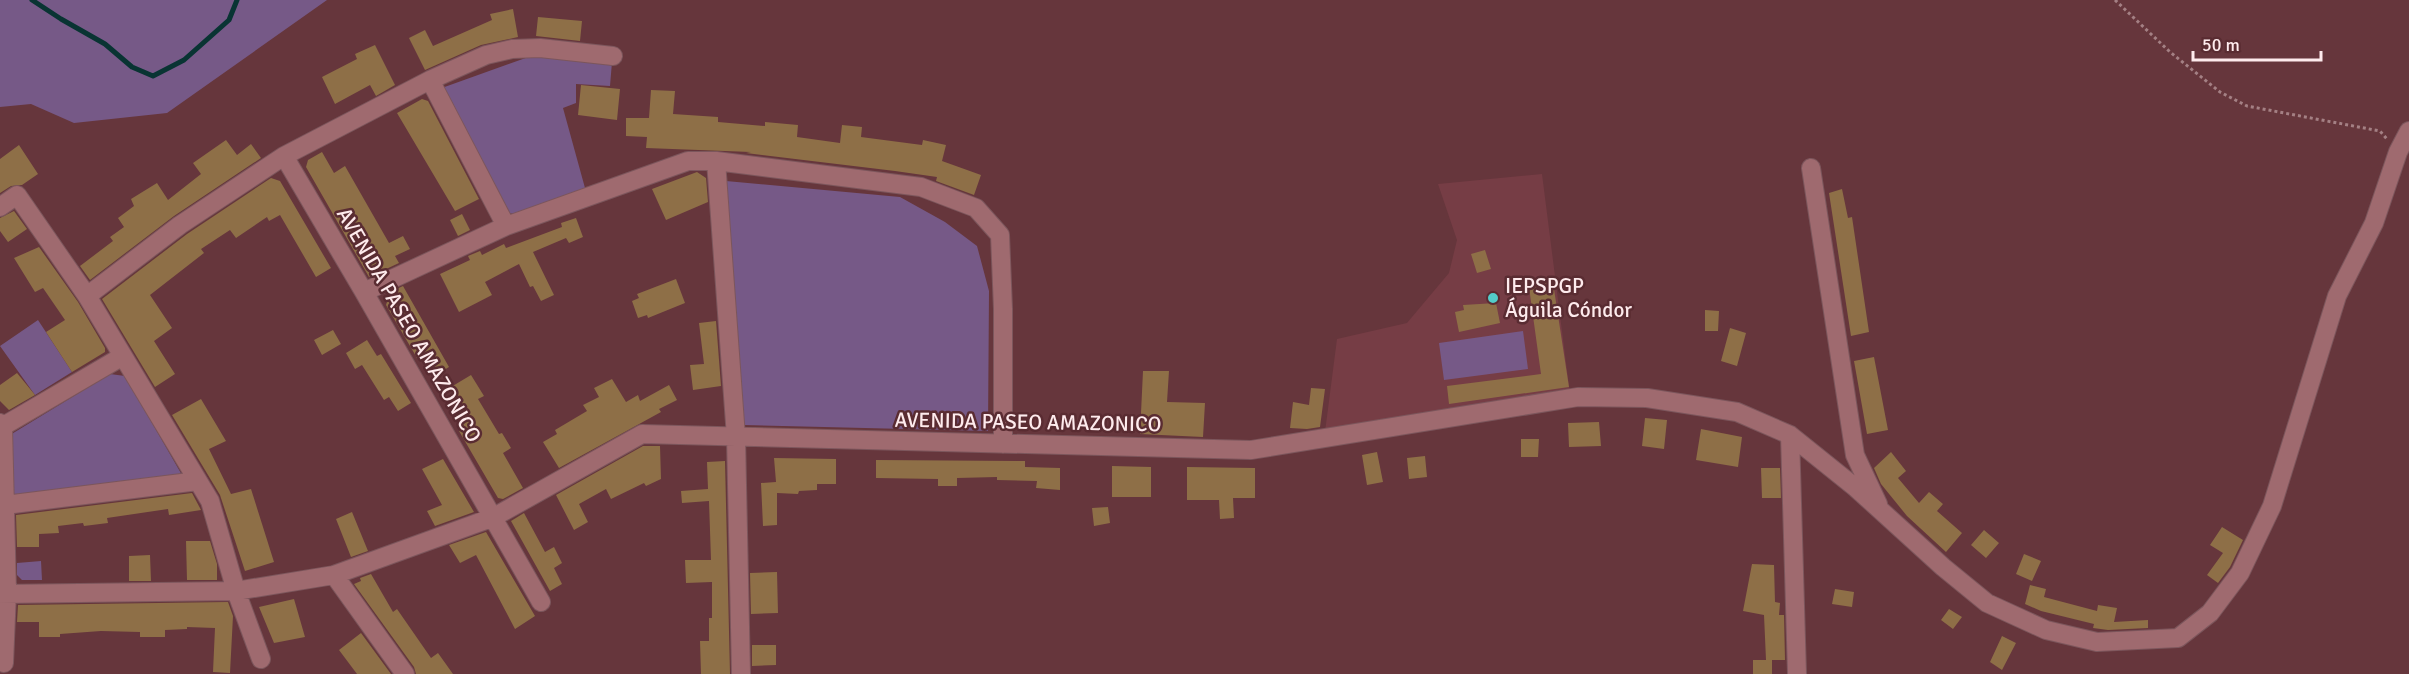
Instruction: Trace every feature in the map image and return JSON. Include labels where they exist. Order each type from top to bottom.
[{"type":"street","points":[[87,296],[180,225],[284,156],[430,80],[486,55],[512,49],[540,48],[613,56]]},
{"type":"street","points":[[430,80],[506,226]]},
{"type":"street","name":"AVENIDA PASEO AMAZONICO","points":[[494,517],[642,434],[1251,450],[1578,397],[1647,398],[1737,412],[1790,435],[1987,603],[2046,630],[2097,642],[2178,638],[2210,613],[2240,573],[2272,506],[2337,296],[2374,223],[2398,152],[2409,131]]},
{"type":"street","name":"AVENIDA PASEO AMAZONICO","points":[[284,156],[541,602]]},
{"type":"street","points":[[716,160],[736,437],[741,674]]},
{"type":"street","points":[[364,292],[506,226],[688,161],[716,160],[921,187],[976,208],[1000,234],[1003,309],[1003,444]]},
{"type":"street","points":[[1811,168],[1855,455],[1881,511]]},
{"type":"street","points":[[0,207],[17,195],[87,296],[210,501],[236,591],[261,659]]},
{"type":"street","points":[[4,663],[5,504],[1,426],[123,356]]},
{"type":"street","points":[[1790,435],[1797,674]]},
{"type":"street","points":[[5,504],[198,481]]},
{"type":"street","points":[[4,593],[236,591],[334,575],[494,517]]},
{"type":"street","points":[[334,575],[405,674]]},
{"type":"path","points":[[2115,0],[2170,52],[2220,92],[2247,106],[2380,131],[2398,152]]},
{"type":"shaded area","points":[[0,0],[327,0],[167,113],[74,123],[31,104],[0,107]]},
{"type":"shaded area","points":[[534,55],[612,62],[610,86],[576,84],[576,103],[563,108],[585,188],[518,215],[509,213],[439,89]]},
{"type":"shaded area","name":"IEPSPGP Águila Cóndor","points":[[1542,174],[1570,394],[1325,432],[1337,339],[1407,323],[1449,273],[1457,240],[1438,184]]},
{"type":"shaded area","points":[[726,181],[900,197],[945,222],[977,246],[989,291],[988,431],[744,425]]},
{"type":"shaded area","points":[[38,320],[72,372],[35,395],[0,346]]},
{"type":"shaded area","points":[[1523,331],[1528,369],[1444,380],[1439,343]]},
{"type":"shaded area","points":[[110,374],[125,376],[182,475],[14,497],[10,435]]},
{"type":"shaded area","points":[[41,561],[42,580],[22,580],[17,575],[17,563]]},
{"type":"building","points":[[513,9],[518,37],[481,45],[425,70],[409,38],[425,30],[433,46],[492,20],[490,14]]},
{"type":"building","points":[[538,17],[582,21],[580,41],[536,36]]},
{"type":"building","points":[[375,45],[395,85],[376,96],[370,85],[335,104],[322,77],[357,59],[355,54]]},
{"type":"building","points":[[581,85],[620,89],[617,120],[578,115]]},
{"type":"building","points":[[651,90],[675,91],[673,114],[718,117],[718,122],[765,126],[765,122],[798,125],[797,137],[840,143],[842,125],[862,127],[861,137],[922,145],[923,140],[946,145],[942,161],[981,175],[974,195],[936,181],[937,177],[746,153],[751,152],[646,148],[647,137],[626,136],[626,118],[649,118]]},
{"type":"building","points":[[422,99],[428,101],[479,199],[455,211],[397,113]]},
{"type":"building","points":[[226,140],[237,155],[251,144],[261,158],[174,216],[90,280],[80,266],[113,241],[110,237],[124,227],[118,218],[134,206],[131,199],[157,183],[168,200],[201,174],[193,163]]},
{"type":"building","points":[[19,145],[38,174],[22,185],[11,186],[0,193],[0,159]]},
{"type":"building","points":[[322,152],[334,173],[345,166],[389,243],[403,236],[410,249],[395,256],[399,263],[369,277],[306,167],[308,160]]},
{"type":"building","points":[[697,172],[706,178],[708,202],[666,220],[652,189]]},
{"type":"building","points":[[271,178],[280,181],[331,268],[316,277],[280,215],[269,221],[267,217],[236,238],[230,230],[201,249],[204,253],[150,295],[172,328],[154,341],[175,374],[155,387],[102,299],[187,234]]},
{"type":"building","points":[[1842,189],[1848,218],[1852,217],[1869,332],[1851,336],[1829,193]]},
{"type":"building","points":[[14,211],[27,229],[8,242],[0,231],[0,218]]},
{"type":"building","points":[[462,214],[470,230],[458,236],[450,220]]},
{"type":"building","points":[[576,218],[583,237],[569,243],[566,238],[533,252],[554,295],[541,301],[533,286],[530,287],[519,264],[485,282],[492,295],[459,312],[440,274],[470,260],[468,256],[480,251],[482,255],[504,244],[506,248],[562,227],[561,223]]},
{"type":"building","points":[[39,247],[78,302],[105,348],[105,352],[72,372],[46,332],[65,320],[43,288],[35,292],[14,258]]},
{"type":"building","points":[[1485,250],[1491,269],[1477,273],[1471,254]]},
{"type":"building","points":[[1552,276],[1569,387],[1449,404],[1447,386],[1541,374],[1528,280]]},
{"type":"building","points":[[676,279],[685,303],[648,318],[647,315],[638,318],[632,301],[639,298],[637,294]]},
{"type":"building","points":[[403,286],[449,367],[436,375],[424,354],[417,358],[386,305],[390,292]]},
{"type":"building","points":[[1496,303],[1500,323],[1459,332],[1455,312],[1464,310],[1463,305]]},
{"type":"building","points":[[1705,310],[1719,311],[1718,331],[1705,331]]},
{"type":"building","points":[[716,321],[721,386],[693,390],[690,365],[704,364],[699,323]]},
{"type":"building","points":[[1730,328],[1746,333],[1737,366],[1721,361]]},
{"type":"building","points":[[333,330],[341,344],[322,355],[314,340]]},
{"type":"building","points":[[367,340],[377,356],[381,354],[411,403],[398,411],[389,397],[384,400],[362,365],[355,369],[346,353]]},
{"type":"building","points":[[1874,357],[1888,430],[1867,434],[1854,361]]},
{"type":"building","points":[[1143,371],[1169,371],[1167,402],[1205,403],[1203,437],[1140,434]]},
{"type":"building","points":[[17,373],[35,395],[9,410],[0,401],[0,385]]},
{"type":"building","points":[[471,375],[484,396],[478,399],[499,434],[502,433],[511,448],[503,453],[523,488],[503,499],[498,498],[459,431],[462,429],[454,415],[464,408],[451,387]]},
{"type":"building","points":[[612,379],[626,402],[638,395],[640,401],[669,385],[677,400],[659,409],[661,412],[559,468],[543,442],[557,434],[555,430],[587,411],[583,405],[599,397],[594,388]]},
{"type":"building","points":[[1311,388],[1325,389],[1320,427],[1290,428],[1293,402],[1309,405]]},
{"type":"building","points":[[201,399],[226,441],[209,449],[231,494],[251,489],[274,562],[245,571],[220,495],[172,415]]},
{"type":"building","points":[[1645,418],[1667,420],[1664,449],[1642,446]]},
{"type":"building","points":[[1599,422],[1601,446],[1569,447],[1568,423]]},
{"type":"building","points":[[1701,429],[1742,437],[1738,467],[1696,460]]},
{"type":"building","points":[[1521,439],[1539,439],[1538,457],[1521,457]]},
{"type":"building","points":[[643,446],[660,446],[661,479],[646,486],[644,483],[611,499],[606,489],[579,504],[588,522],[574,530],[556,495]]},
{"type":"building","points":[[1377,452],[1383,482],[1367,485],[1362,455]]},
{"type":"building","points":[[1891,452],[1906,471],[1898,478],[1919,503],[1929,492],[1943,504],[1937,511],[1962,533],[1946,552],[1907,516],[1881,484],[1874,468]]},
{"type":"building","points":[[1425,456],[1427,477],[1409,479],[1407,458]]},
{"type":"building","points":[[774,458],[836,459],[836,484],[817,484],[817,490],[799,491],[798,494],[777,493],[777,525],[763,526],[761,483],[776,482]]},
{"type":"building","points":[[443,459],[474,512],[435,526],[427,511],[442,505],[422,469]]},
{"type":"building","points":[[876,460],[1025,461],[1025,467],[1060,468],[1060,490],[1036,488],[1037,481],[997,480],[997,477],[957,478],[957,486],[938,486],[938,479],[876,478]]},
{"type":"building","points":[[725,461],[730,674],[701,674],[700,641],[709,641],[709,618],[712,618],[712,582],[686,583],[685,560],[711,560],[709,501],[682,503],[681,491],[708,489],[707,462]]},
{"type":"building","points":[[1112,466],[1151,467],[1151,497],[1112,497]]},
{"type":"building","points":[[1187,467],[1255,468],[1255,498],[1233,498],[1234,518],[1220,519],[1219,500],[1187,500]]},
{"type":"building","points":[[1761,468],[1780,468],[1781,498],[1762,498]]},
{"type":"building","points":[[192,493],[201,510],[169,515],[168,509],[107,518],[108,523],[58,526],[59,533],[39,534],[39,547],[17,547],[16,515]]},
{"type":"building","points":[[1108,507],[1110,523],[1094,526],[1092,508]]},
{"type":"building","points":[[352,512],[368,551],[351,557],[336,519]]},
{"type":"building","points":[[524,513],[545,552],[554,547],[562,563],[554,568],[562,584],[550,591],[511,521]]},
{"type":"building","points":[[2222,527],[2243,540],[2230,567],[2218,583],[2207,575],[2223,553],[2210,545]]},
{"type":"building","points":[[1984,530],[1999,543],[1986,558],[1971,545]]},
{"type":"building","points":[[486,532],[535,616],[515,629],[476,555],[460,563],[449,545]]},
{"type":"building","points":[[186,541],[210,541],[217,564],[217,580],[187,580]]},
{"type":"building","points":[[2024,554],[2041,561],[2032,581],[2016,574]]},
{"type":"building","points":[[150,555],[151,581],[129,581],[129,556]]},
{"type":"building","points":[[1752,564],[1774,565],[1775,602],[1780,603],[1779,615],[1784,615],[1785,660],[1772,660],[1772,674],[1753,674],[1753,660],[1766,660],[1764,615],[1743,611]]},
{"type":"building","points":[[777,572],[778,613],[751,614],[750,573]]},
{"type":"building","points":[[371,574],[393,612],[397,609],[431,658],[438,653],[453,674],[416,674],[414,667],[354,584],[361,581],[360,578]]},
{"type":"building","points":[[2030,585],[2046,589],[2044,597],[2097,611],[2098,605],[2117,608],[2114,622],[2148,620],[2148,628],[2108,630],[2093,628],[2094,624],[2041,611],[2025,604]]},
{"type":"building","points":[[1835,589],[1854,592],[1852,607],[1832,604]]},
{"type":"building","points":[[294,599],[305,637],[274,643],[259,607]]},
{"type":"building","points":[[228,602],[233,616],[230,673],[213,672],[215,628],[187,627],[187,629],[165,630],[165,637],[140,637],[140,632],[101,631],[60,634],[60,637],[39,637],[39,622],[17,622],[18,605]]},
{"type":"building","points":[[1949,609],[1962,617],[1953,629],[1941,620]]},
{"type":"building","points":[[361,633],[391,674],[357,674],[339,650]]},
{"type":"building","points":[[2002,636],[2016,643],[2002,670],[1990,662]]},
{"type":"building","points":[[752,645],[776,645],[776,665],[752,666]]},
{"type":"waterway","points":[[32,0],[105,44],[132,67],[153,76],[184,60],[229,20],[237,0]]},
{"type":"place","name":"IEPSPGP Águila Cóndor","points":[[1493,298]]}]
